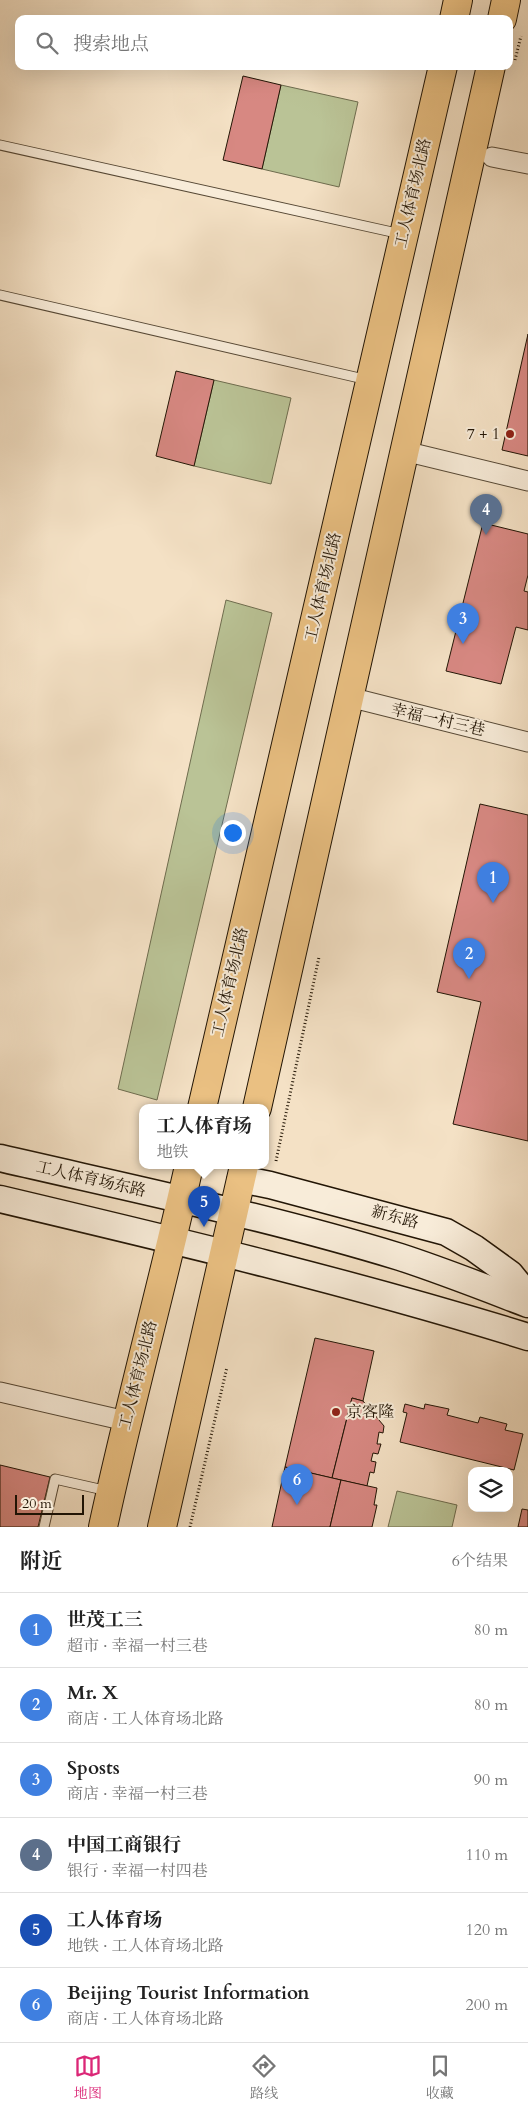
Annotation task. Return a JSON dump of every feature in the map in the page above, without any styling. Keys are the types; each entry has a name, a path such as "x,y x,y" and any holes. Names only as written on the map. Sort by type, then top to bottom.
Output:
{"main road":[{"path":"455,15 458,0"},
{"path":"503,15 506,0"},
{"name":"工人体育场北路","path":"203,1104 371,381 441,70"},
{"path":"257,1104 490,70"},
{"name":"工人体育场东路","path":"0,1158 233,1213"},
{"name":"工人体育场北路","path":"103,1527 126,1421 188,1169"},
{"path":"162,1527 242,1173"},
{"name":"新东路","path":"242,1173 279,1187 446,1232 474,1248 510,1274 528,1296"},
{"path":"0,1200 172,1240 451,1313 528,1337"},
{"path":"233,1213 261,1218 401,1257 528,1304"}],"street":[{"path":"492,157 528,164"},
{"path":"404,451 528,481"},
{"name":"幸福一村三巷","path":"349,697 528,742"},
{"path":"0,1392 126,1421"}],"lane":[{"path":"0,146 403,235"},
{"path":"0,295 371,381"},
{"path":"44,1527 55,1479 111,1492"}],"green space":[{"path":"281,85 358,102 339,187 262,169"},
{"path":"214,380 291,398 271,484 194,466"},
{"path":"226,600 272,613 157,1100 118,1089"},
{"path":"397,1491 457,1505 452,1527 388,1527"}],"building":[{"path":"243,76 281,85 262,169 223,160"},
{"path":"528,334 528,456 502,450"},
{"path":"176,371 214,380 194,466 156,456"},
{"path":"483,523 528,534 528,575 524,591 528,592 528,630 516,627 501,684 446,671"},
{"path":"480,804 528,815 528,1141 453,1124 481,1002 437,992"},
{"path":"315,1338 374,1351 363,1401 352,1398 332,1478 285,1467"},
{"path":"352,1398 363,1401 384,1426 383,1433 379,1432 377,1444 381,1444 378,1454 373,1453 371,1461 376,1462 374,1473 370,1472 367,1486 332,1478"},
{"path":"405,1404 424,1409 425,1404 449,1409 447,1415 478,1423 480,1417 507,1424 505,1430 523,1434 514,1470 513,1467 502,1467 400,1442 407,1413 403,1412"},
{"path":"0,1465 50,1477 38,1527 0,1527"},
{"path":"285,1467 341,1480 330,1527 272,1527"},
{"path":"341,1480 377,1488 374,1505 377,1505 372,1527 330,1527"},
{"path":"522,1509 528,1510 528,1527 518,1527"}],"place":[{"name":"7 + 1","path":"510,434"},
{"name":"中国工商银行","path":"486,535"},
{"name":"Sposts","path":"463,644"},
{"name":"世茂工三","path":"493,903"},
{"name":"Mr. X","path":"469,979"},
{"name":"工人体育场","path":"204,1227"},
{"name":"京客隆","path":"336,1412"},
{"name":"Beijing Tourist Information","path":"297,1505"}]}
